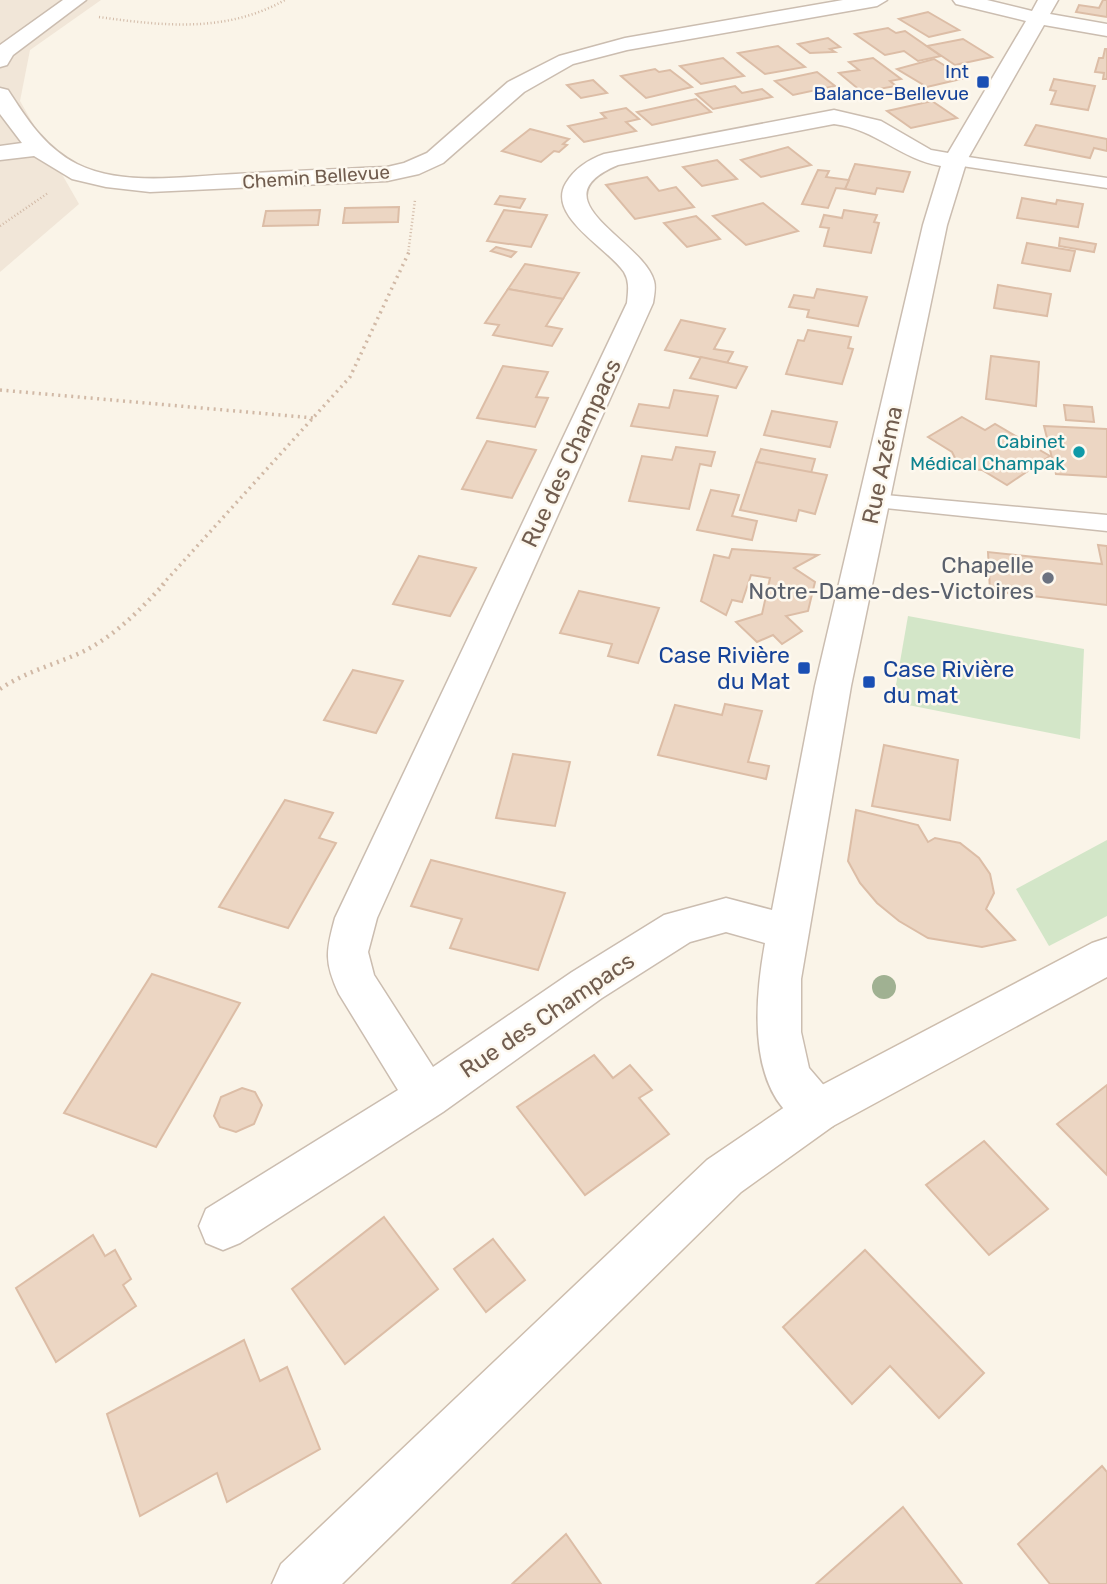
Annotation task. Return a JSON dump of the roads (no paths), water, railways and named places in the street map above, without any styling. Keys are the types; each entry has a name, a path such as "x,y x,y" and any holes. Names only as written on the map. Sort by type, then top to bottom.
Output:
{"street":[{"path":"40,0 68,5"},
{"name":"Chemin Bellevue","path":"2,104 39,148 77,173 112,182 150,185 354,178 411,169 435,158 516,87 566,60 625,44 877,0"},
{"path":"963,0 1043,9 1107,30"},
{"path":"0,61 5,52 68,5"},
{"name":"Rue Azéma","path":"817,1111 788,1077 779,1032 780,979 833,686 935,225 955,160 1043,9"},
{"name":"Rue des Champacs","path":"427,1097 354,981 347,952 356,918 640,303 642,283 635,268 579,213 572,204 572,195 587,170 612,159 834,117 855,119 877,127 912,151 936,160 955,160"},
{"path":"0,153 39,148"},
{"name":"Rue des Champacs","path":"223,1226 427,1097 587,985 679,927 726,915 789,932"},
{"path":"301,1584 723,1176 817,1111 1107,956"}],"lane":[{"path":"955,160 1107,183"},
{"path":"874,501 1107,523"}],"place":[{"name":"Int Balance-Bellevue","path":"983,82"},
{"name":"Cabinet Médical Champak","path":"1079,452"},
{"name":"Chapelle Notre-Dame-des-Victoires","path":"1048,578"},
{"name":"Case Rivière du Mat","path":"804,668"},
{"name":"Case Rivière du mat","path":"869,682"}]}
